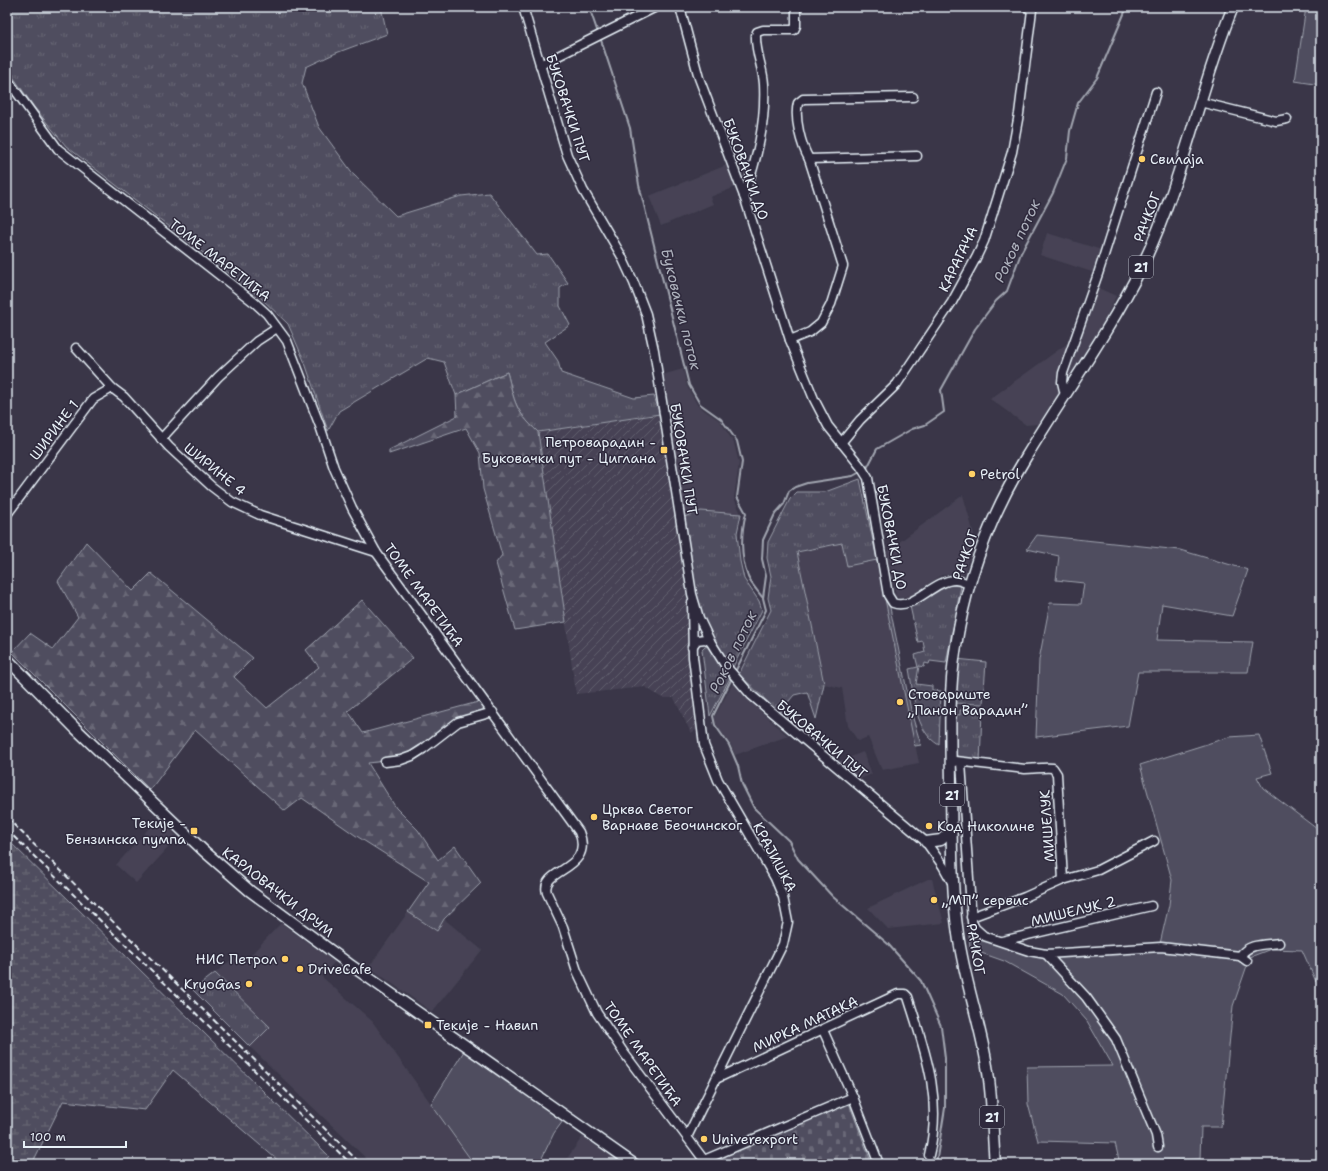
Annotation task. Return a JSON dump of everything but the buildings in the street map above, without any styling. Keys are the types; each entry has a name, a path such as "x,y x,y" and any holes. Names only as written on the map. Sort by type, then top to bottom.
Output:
{"main road":[{"name":"РАЧКОГ","path":"995,1164 988,1070 960,947 954,886 952,830 956,761 950,708 954,655 959,625 970,584 986,536 1003,500 1027,455 1103,336 1135,280 1156,237 1233,7"},
{"name":"КАРЛОВАЧКИ ДРУМ","path":"7,659 75,728 204,851 250,891 349,964 634,1164"},
{"path":"926,842 941,840 952,830"}],"street":[{"name":"БУКОВАЧКИ ПУТ","path":"523,7 569,159 583,190 624,262 646,314 654,350 692,594 699,618 710,641 733,675 766,709 926,842 943,866 954,886"},
{"path":"540,65 656,7"},
{"name":"БУКОВАЧКИ ДО","path":"680,7 699,78 744,196 790,340 819,409 841,443 868,478 888,595 893,603 908,603 941,583 956,580 970,584"},
{"path":"744,196 756,157 764,121 764,82 758,54 756,35 757,32 763,30 794,30 796,26 796,7"},
{"name":"КАРАГАЧА","path":"841,443 860,420 897,384 952,302 984,240 1012,152 1019,114 1032,10 1027,7"},
{"name":"ТОМЕ МАРЕТИЋА","path":"7,79 58,149 255,303 277,328 291,351 320,426 334,468 352,508 376,552 575,824 581,836 583,847 580,856 574,863 552,877 548,882 546,890 563,927 577,971 590,1000 624,1053 705,1162"},
{"path":"1066,395 1062,382 1063,373 1098,274 1156,92"},
{"path":"790,340 810,332 821,323 831,304 843,266 809,159 802,147 796,108 803,99 912,97"},
{"path":"1200,102 1276,121 1287,119"},
{"path":"809,159 917,156"},
{"path":"161,439 218,377 264,334 277,328"},
{"name":"ШИРИНЕ 4","path":"76,348 112,388 124,397 161,439 206,482 240,507 326,537 376,552"},
{"name":"ШИРИНЕ 1","path":"8,513 93,399 112,388"},
{"name":"КРАЈИШКА","path":"687,1137 783,944 787,932 788,916 783,897 775,878 718,780 708,757 702,732 692,647 692,594"},
{"path":"692,647 697,640 705,639 710,641"},
{"path":"385,762 401,760 412,756 424,750 458,722 493,712"},
{"path":"956,761 971,917 972,922 979,932 992,939 1046,954 1161,947 1243,959 1245,949 1251,946 1279,943"},
{"name":"МИШЕЛУК","path":"956,761 1025,769 1036,769 1043,767 1053,768 1057,774 1063,880"},
{"path":"971,917 1025,897 1063,880 1098,870 1154,841"},
{"name":"МИШЕЛУК 2","path":"1002,941 1151,906"},
{"path":"1046,954 1086,997 1116,1039 1156,1135 1158,1147"},
{"name":"МИРКА МАТАКА","path":"716,1079 898,994 905,994 908,997 931,1072 934,1094 934,1136 929,1155"},
{"path":"823,1030 853,1097 879,1164"},
{"path":"705,1162 853,1097"}],"shaded area":[{"path":"727,165 736,187 710,197 713,204 661,226 649,196"},
{"path":"1047,233 1105,251 1098,274 1040,255"},
{"path":"1096,287 1116,296 1099,332 1072,375 1068,375 1066,373"},
{"path":"1072,340 1058,381 1059,393 1039,424 1026,425 990,399"},
{"path":"683,369 687,386 698,406 720,421 734,443 739,463 734,498 741,514 701,511 684,517 662,375"},
{"path":"660,414 683,564 704,725 691,733 674,698 662,698 645,687 576,694 538,432"},
{"path":"963,495 975,538 964,574 942,575 912,595 900,598 896,596 887,551"},
{"path":"842,543 847,566 877,560 919,763 882,770 868,737 858,741 848,726 842,688 824,684 797,552"},
{"path":"733,683 756,707 788,736 735,755 731,745 719,730 715,721 715,716"},
{"path":"863,752 872,774 858,780 838,762"},
{"path":"158,818 178,837 136,883 116,865"},
{"path":"928,879 932,879 944,923 888,929 868,908"},
{"path":"408,912 437,930 444,919 482,950 432,1012 369,967"},
{"path":"281,923 335,962 321,976 372,1021 474,1164 372,1164 250,1047 270,1027 215,973 236,956 243,963"},
{"path":"583,1136 596,1145 623,1164 563,1164"}],"green space":[{"path":"7,7 381,7 387,34 336,53 306,67 302,83 319,127 354,175 396,216 461,196 489,193 537,255 548,254 568,283 560,288 560,306 570,325 545,342 558,361 561,373 634,398 654,396 660,414 538,432 524,418 516,405 507,372 456,395 444,362 428,358 339,411 328,431 305,363 288,324 261,298 66,146 34,107 7,68"},
{"path":"1306,7 1321,7 1321,85 1295,81"},
{"path":"507,372 516,405 524,418 538,432 566,622 515,630 496,563 502,555 483,489 480,453 466,428 389,454 389,450 457,416 456,395"},
{"path":"860,479 877,560 847,566 842,543 797,552 824,684 816,719 807,692 794,695 779,713 739,674 771,610 768,598 771,576 767,558 768,542 790,499 797,492 825,492"},
{"path":"701,511 741,514 737,533 740,561 744,579 759,601 762,610 733,667 720,651 702,616 693,577 684,517"},
{"path":"1037,535 1180,550 1248,570 1232,616 1162,604 1157,640 1253,642 1248,672 1138,672 1128,726 1036,737 1039,660 1050,603 1081,604 1084,583 1056,580 1059,556 1027,549"},
{"path":"86,542 133,591 151,573 253,658 234,677 267,708 319,667 306,650 362,600 413,658 348,711 363,733 478,702 488,711 443,726 418,750 386,761 368,763 396,808 418,830 438,860 455,846 481,883 444,919 437,931 408,912 429,882 355,835 302,798 285,811 195,730 150,790 12,652 30,633 53,649 78,617 58,581"},
{"path":"950,585 961,586 946,663 930,661 929,664 925,663 924,667 919,666 916,684 932,686 932,690 941,691 939,745 924,731 916,711 909,669 918,667 915,655 925,652 923,641 918,642 910,606 940,588"},
{"path":"885,599 889,603 912,715 921,745 915,746"},
{"path":"709,646 730,678 710,716 702,650"},
{"path":"956,659 986,662 983,704 952,703"},
{"path":"960,710 982,711 980,763 959,760 950,755 954,714 960,715"},
{"path":"1259,735 1272,773 1257,777 1263,788 1321,832 1321,993 1302,950 1271,949 1250,957 1233,1006 1221,1127 1201,1127 1200,1159 1155,1161 1156,1164 1120,1164 1115,1143 1038,1141 1028,1104 1027,1067 1113,1066 1087,1021 1063,994 1004,961 970,949 969,934 1044,954 1159,948 1169,905 1172,880 1140,765 1229,737"},
{"path":"7,839 329,1156 322,1164 282,1164 173,1070 145,1110 63,1101 34,1160 34,1164 7,1164"},
{"path":"215,973 270,1027 250,1047 193,990"},
{"path":"464,1051 563,1121 554,1133 539,1164 474,1164 431,1104"},
{"path":"849,1103 872,1164 712,1164 711,1162"}],"waterway":[{"name":"Буковачки поток","path":"589,7 598,33"},
{"name":"Роков поток","path":"866,470 877,449 912,429 925,425 944,412 941,390 975,329 996,301 1007,291 1021,253 1053,193 1067,158 1070,131 1078,103 1097,78 1127,7"},
{"name":"Буковачки поток","path":"600,37 630,128 639,185 689,385 700,404 721,419 737,441 742,462 737,497 746,513 742,536 745,569 749,580 762,597"},
{"name":"Роков поток","path":"735,672 766,610 763,598 766,576 762,559 763,540 775,514 784,504 789,491 795,487 807,483 853,476 862,471"},
{"name":"Роков поток","path":"732,678 713,716 715,725 729,745 738,766 742,784 754,808 789,841 798,859 833,897 888,944 921,981 941,1026 945,1058 945,1108 936,1164"}],"railway":[{"path":"7,818 361,1164"},
{"path":"7,830 351,1164"}],"place":[{"name":"Свилаја","path":"1142,159"},
{"name":"Петроварадин - Буковачки пут - Циглана","path":"664,450"},
{"name":"Petrol","path":"972,474"},
{"name":"Стовариште „Панон Варадин”","path":"900,702"},
{"name":"Црква Светог Варнаве Беочинског","path":"594,817"},
{"name":"Код Николине","path":"929,826"},
{"name":"Текије - Бензинска пумпа","path":"194,831"},
{"name":"„МП” сервис","path":"934,900"},
{"name":"НИС Петрол","path":"285,959"},
{"name":"DriveCafe","path":"300,969"},
{"name":"KryoGas","path":"249,984"},
{"name":"Текије - Навип","path":"428,1025"},
{"name":"Univerexport","path":"704,1139"}]}
